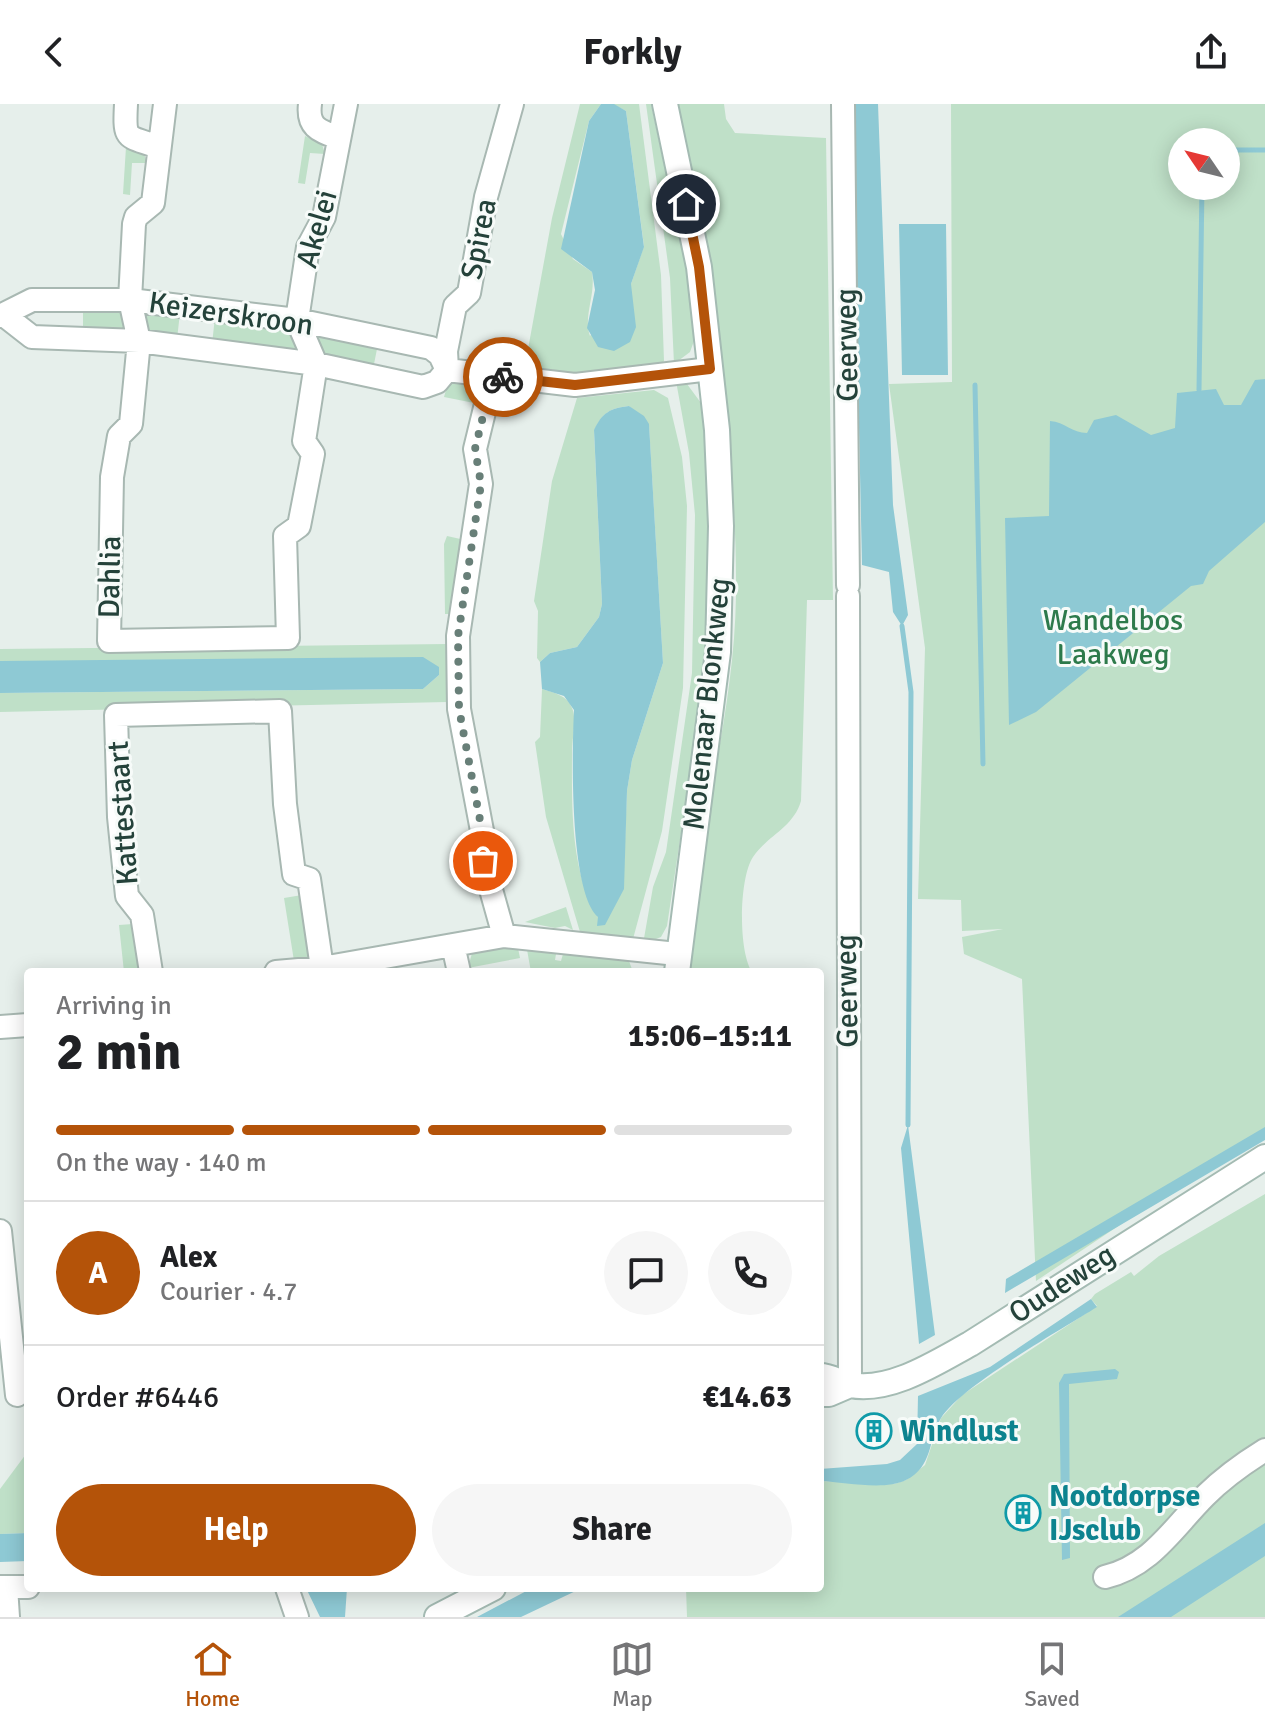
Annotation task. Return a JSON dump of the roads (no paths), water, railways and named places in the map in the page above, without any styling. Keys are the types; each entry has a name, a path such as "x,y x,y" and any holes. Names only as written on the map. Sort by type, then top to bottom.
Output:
{"main road":[{"name":"Molenaar Blonkweg","path":"665,104 699,267 717,430 721,526 718,652 677,963"},
{"name":"Oudeweg","path":"824,1394 850,1385 897,1380 957,1351 1265,1157"},
{"name":"Oudeweg","path":"824,1376 850,1385"},
{"path":"437,1617 485,1592"}],"street":[{"path":"126,104 125,132 132,141 158,147"},
{"path":"139,341 130,300 134,224 136,217 153,203 165,104"},
{"path":"310,104 311,123 316,130 339,138"},
{"name":"Akelei","path":"297,320 308,247 324,217 346,104"},
{"name":"Spirea","path":"447,370 446,351 455,306 469,293 486,197 512,104"},
{"name":"Geerweg","path":"843,104 850,1385"},
{"name":"Keizerskroon","path":"32,300 130,300 297,320 431,348 440,355 447,370 437,382 423,387 316,364 139,341 32,337 2,316 32,300"},
{"path":"297,320 316,364"},
{"name":"Dahlia","path":"139,341 131,424 119,436 112,477 109,641 288,638 285,536 299,526 313,454 304,441 316,364"},
{"path":"447,370 575,385 710,369"},
{"path":"493,375 475,449 481,484 458,636 459,709 483,836 483,861 504,936"},
{"name":"Kattestaart","path":"150,968 142,915 127,896 119,817 116,715 280,711 285,804 294,874 309,879 322,968"},
{"path":"322,968 504,936 677,963"},
{"path":"453,945 458,968"},
{"path":"0,1027 24,1025"},
{"path":"0,1231 15,1395"},
{"path":"1105,1577 1129,1570 1152,1556 1208,1493 1265,1450"},
{"path":"8,1617 11,1587"},
{"path":"288,1592 297,1617"}],"water":[{"path":"601,104 614,104 626,111 644,247 631,284 636,327 630,342 614,351 598,347 587,328 595,290 592,272 561,249 589,121"},
{"path":"852,104 878,104 893,505 908,615 902,626 893,612 889,572 862,565"},
{"path":"899,224 946,224 948,375 902,375"},
{"path":"1265,379 1265,522 1209,571 1203,584 1191,586 1036,712 1009,725 1005,518 1049,516 1050,421 1087,433 1094,420 1116,415 1151,435 1175,428 1177,393 1216,389 1224,405 1241,405 1255,380"},
{"path":"629,406 644,416 649,424 663,663 632,760 627,791 624,889 605,925 597,926 598,917 589,902 577,851 573,786 574,710 564,696 542,689 540,662 550,653 577,647 599,617 602,604 594,430 607,412"},
{"path":"423,657 439,667 439,675 423,689 0,693 0,661"},
{"path":"908,1125 935,1335 919,1344 901,1148"},
{"path":"1265,1127 1265,1140 1005,1293 1006,1279"},
{"path":"1091,1299 1097,1307 1013,1359 952,1405 941,1418 926,1460 915,1475 887,1485 824,1481 824,1469 887,1464 900,1460 917,1444 918,1396 990,1367"},
{"path":"1115,1369 1119,1372 1117,1379 1069,1384 1070,1558 1062,1560 1059,1383 1064,1374"},
{"path":"1265,1523 1265,1556 1171,1617 1118,1617"},
{"path":"24,1533 24,1561 0,1562 0,1534"},
{"path":"308,1592 347,1592 345,1617 320,1617"},
{"path":"524,1592 574,1592 521,1617 477,1617"}],"waterway":[{"path":"1240,150 1265,150"},
{"path":"1199,390 1202,200"},
{"path":"975,385 983,764"},
{"path":"902,626 911,692 908,1125"}],"place":[{"name":"Windlust","path":"874,1431"},
{"name":"Nootdorpse IJsclub","path":"1023,1513"}],"park label":[{"name":"Wandelbos Laakweg","path":"1113,637"}]}
